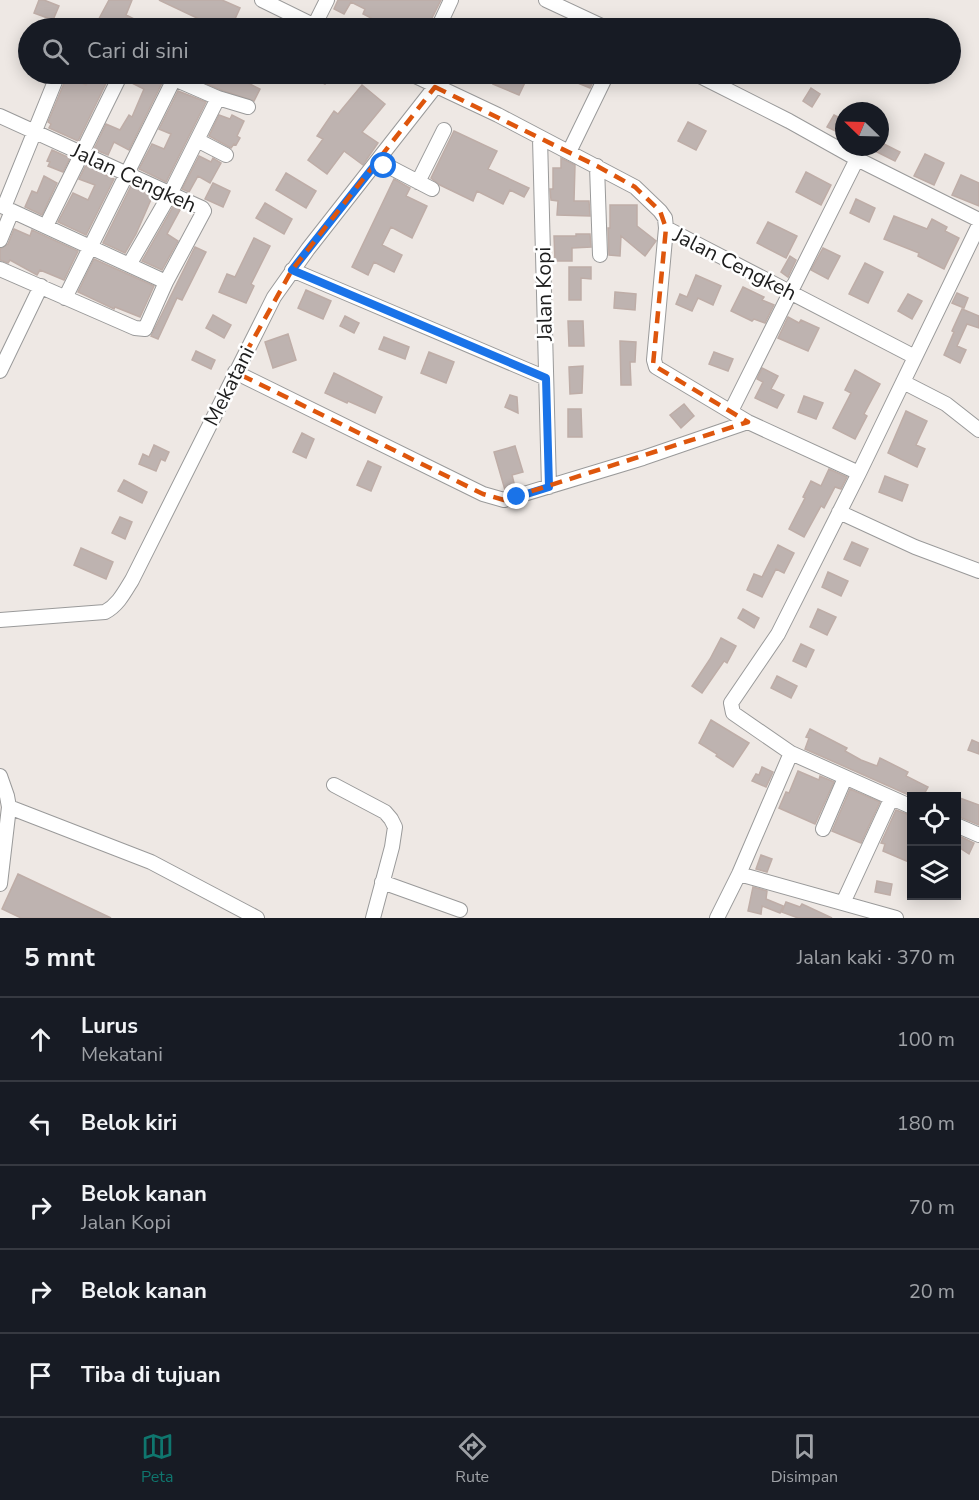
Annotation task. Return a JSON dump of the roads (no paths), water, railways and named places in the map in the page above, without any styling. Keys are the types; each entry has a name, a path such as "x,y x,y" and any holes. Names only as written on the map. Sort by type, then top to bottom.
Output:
{"street":[{"path":"262,0 298,18"},
{"path":"320,18 327,0"},
{"path":"443,18 451,0"},
{"path":"546,0 585,18"},
{"path":"0,240 5,208 54,84"},
{"path":"46,226 116,84"},
{"path":"0,269 65,298 127,174 165,84"},
{"path":"186,84 218,98 248,107"},
{"name":"Jalan Cengkeh","path":"430,84 498,115 597,166 635,188 660,211 665,218 666,228 915,357"},
{"path":"568,152 602,84"},
{"path":"716,84 857,159 979,220"},
{"name":"Mekatani","path":"0,620 105,612 113,608 132,580 274,297 292,270 435,87"},
{"path":"129,265 170,194 218,98"},
{"name":"Jalan Cengkeh","path":"0,116 202,208 204,211 166,282 145,328 135,328 65,298"},
{"path":"418,182 444,130"},
{"name":"Jalan Kopi","path":"540,138 549,487"},
{"path":"197,140 226,155"},
{"path":"731,411 857,159"},
{"path":"378,161 432,189"},
{"path":"597,166 600,255"},
{"path":"5,208 166,282"},
{"path":"907,805 791,753 733,713 731,703 778,634 979,225"},
{"path":"666,228 654,364 656,367 748,422 859,473"},
{"path":"292,270 546,378"},
{"path":"0,371 41,286"},
{"path":"235,372 494,498 504,500 748,422"},
{"path":"903,382 946,404 979,430"},
{"path":"839,512 915,547 979,571"},
{"path":"717,918 739,874 791,753"},
{"path":"0,776 9,807 0,884"},
{"path":"823,829 845,778"},
{"path":"334,786 384,812 395,827 373,918"},
{"path":"843,903 891,799"},
{"path":"9,807 151,862 257,918"},
{"path":"961,827 979,835"},
{"path":"739,874 896,918"},
{"path":"382,882 460,910"}]}
